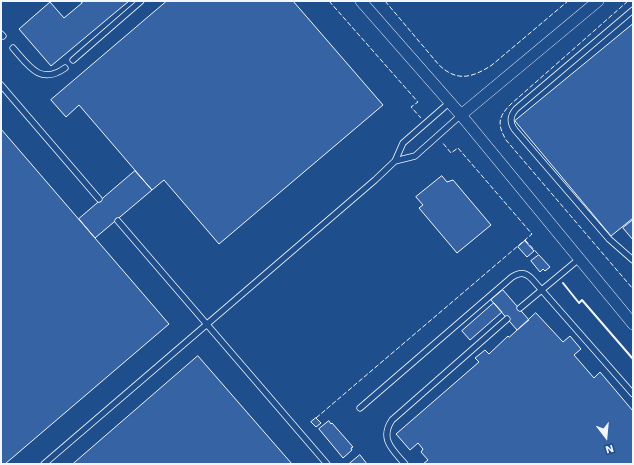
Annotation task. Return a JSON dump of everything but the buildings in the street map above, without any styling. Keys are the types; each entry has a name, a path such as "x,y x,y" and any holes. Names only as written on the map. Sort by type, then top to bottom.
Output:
{"street":[{"path":"361,1 461,115 633,324"},
{"path":"461,115 598,1"}],"lane":[{"path":"73,60 141,1"},
{"path":"633,10 516,109 512,114 511,121 515,130 609,239 633,260"},
{"path":"13,48 31,68 42,75 53,74 65,68"},
{"path":"1,86 99,200"},
{"path":"44,464 395,161 404,143 450,102"},
{"path":"395,161 415,156 461,115"},
{"path":"118,221 327,464"},
{"path":"520,308 579,259"},
{"path":"360,408 512,276 519,273 526,274 542,290 633,394"},
{"path":"405,464 392,449 386,438 388,426 392,420 507,320"}],"fence":[{"path":"329,1 418,102 411,107 421,118"},
{"path":"385,1 439,65 452,74 458,76 478,73 492,65 568,1"},
{"path":"628,1 511,104 503,113 500,125 506,140 633,289"},
{"path":"316,418 532,234 458,148 451,153 442,142"},
{"path":"525,240 539,255"}],"wall":[{"path":"563,283 579,303 582,300 633,359"}]}
